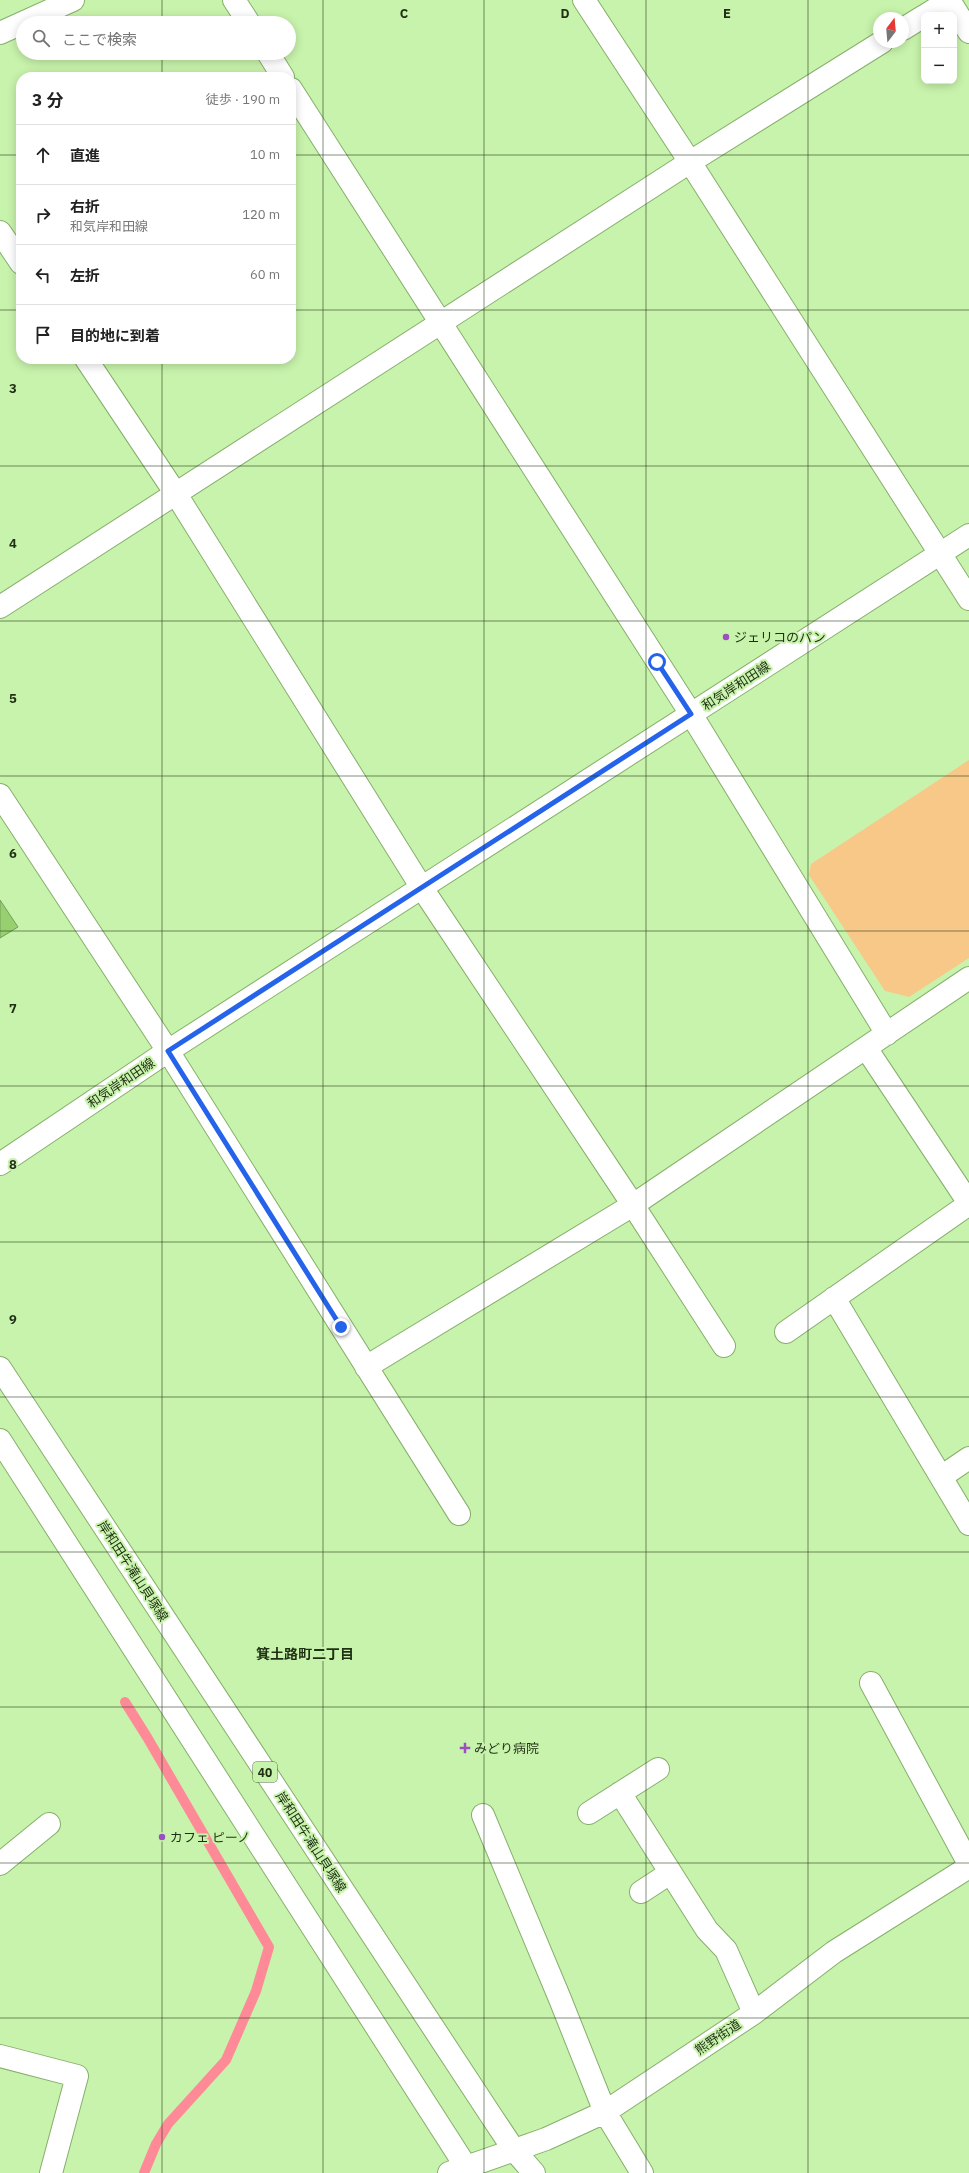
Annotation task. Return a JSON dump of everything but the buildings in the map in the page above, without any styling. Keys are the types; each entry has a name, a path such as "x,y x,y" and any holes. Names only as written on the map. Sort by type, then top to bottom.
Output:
{"street":[{"path":"38,16 74,0"},
{"path":"234,0 244,16"},
{"path":"584,0 690,162 969,599"},
{"path":"931,12 950,0 969,32"},
{"path":"909,25 921,18"},
{"path":"0,33 16,26"},
{"path":"0,607 690,162 873,48"},
{"path":"272,60 280,72"},
{"path":"296,97 691,714 886,1034"},
{"path":"0,232 16,256"},
{"path":"89,364 176,494 422,888 633,1205 724,1346"},
{"name":"和気岸和田線","path":"0,1164 168,1051 969,535"},
{"path":"0,795 168,1051 459,1514"},
{"path":"366,1366 633,1205 969,978"},
{"path":"786,1332 969,1204 866,1048"},
{"path":"834,1298 969,1524"},
{"name":"岸和田牛滝山貝塚線","path":"0,1368 514,2150 534,2173"},
{"path":"0,1440 463,2171"},
{"path":"941,1477 969,1458"},
{"path":"871,1683 969,1865"},
{"path":"589,1813 658,1769"},
{"path":"620,1793 707,1930 726,1950 754,2013"},
{"path":"483,1816 560,1999 605,2112 642,2173"},
{"path":"0,1864 50,1824"},
{"name":"熊野街道","path":"463,2171 514,2150 546,2139 605,2112 754,2013 834,1952 969,1865"},
{"path":"641,1892 670,1873"},
{"path":"0,2056 77,2076 51,2173"}],"shaded area":[{"path":"969,760 969,958 909,997 885,991 809,875 811,864"}],"waterway":[{"path":"125,1702 147,1737 269,1947 256,1991 226,2060 168,2124 156,2144 144,2173"}],"place":[{"name":"ジェリコのパン","path":"726,637"},
{"name":"みどり病院","path":"465,1748"},
{"name":"カフェ ピーノ","path":"162,1837"}],"district":[{"name":"箕土路町二丁目","path":"305,1654"}],"route":[{"path":"341,1327 168,1051 691,714 657,662"}]}
